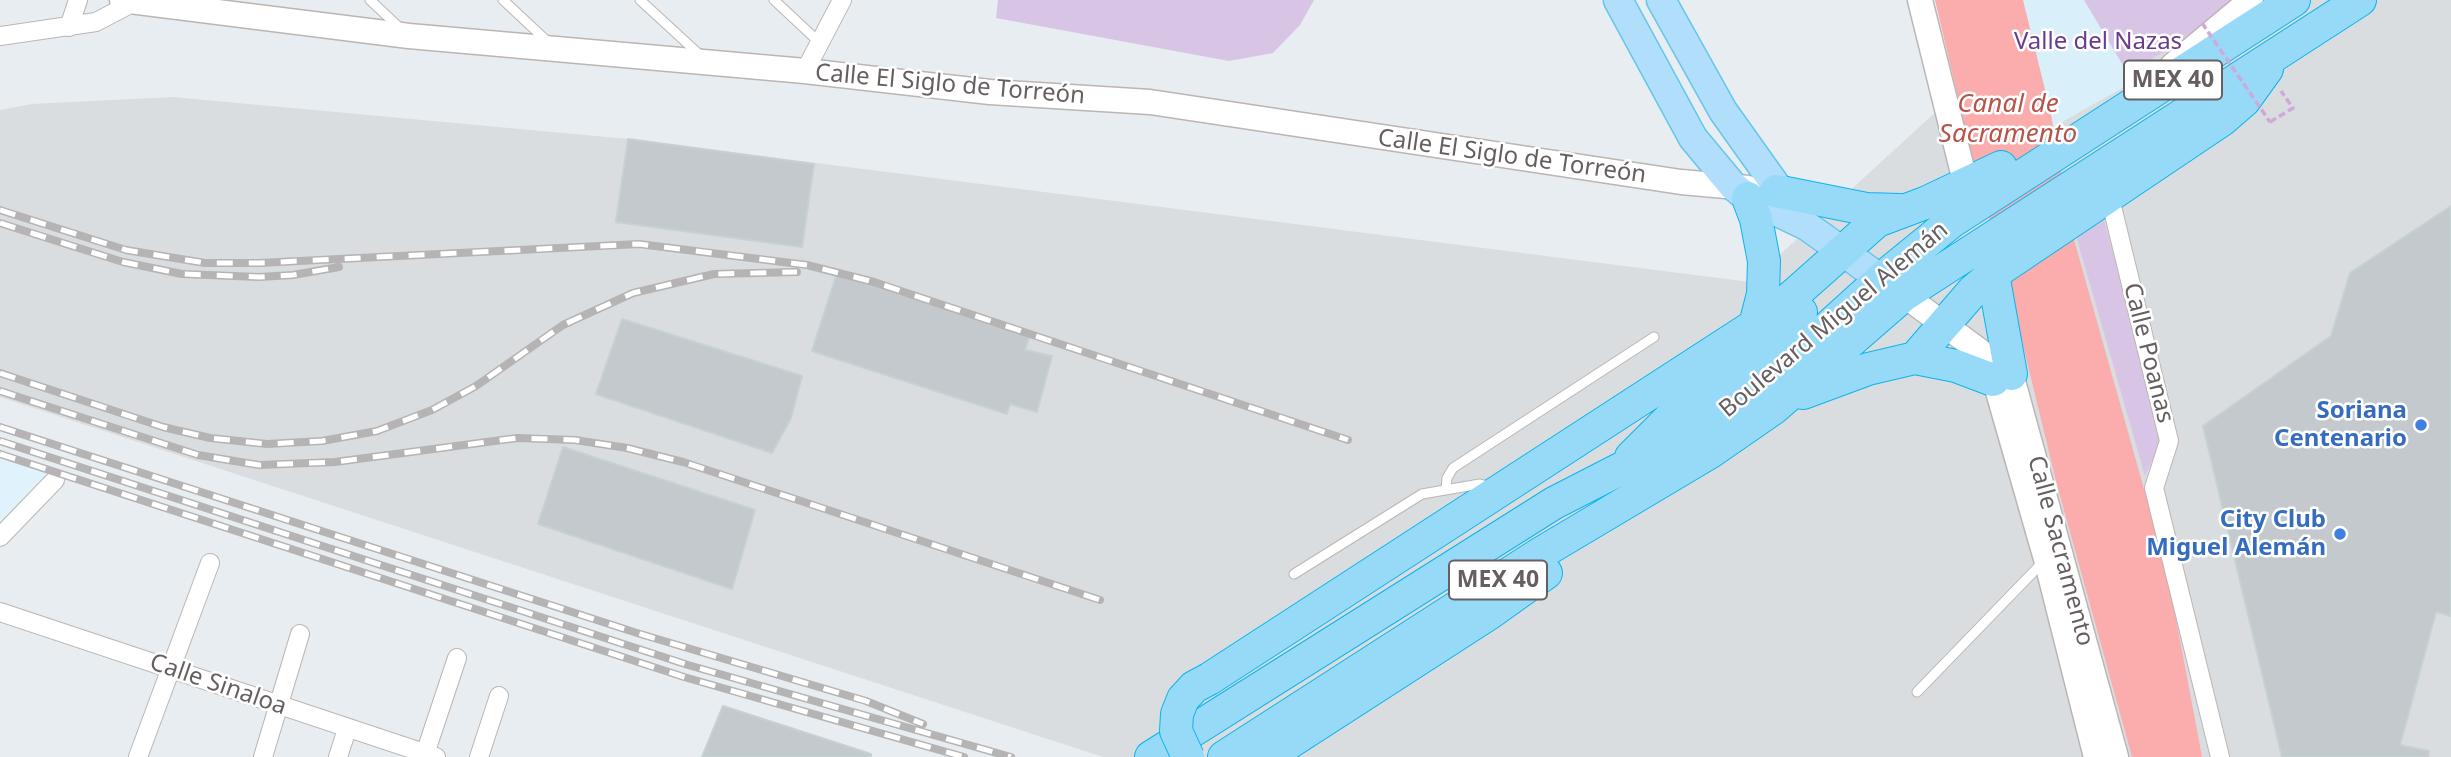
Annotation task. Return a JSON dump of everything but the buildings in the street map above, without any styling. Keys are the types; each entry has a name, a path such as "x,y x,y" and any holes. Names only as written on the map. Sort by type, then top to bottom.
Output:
{"highway":[{"name":"Boulevard Miguel Alemán","path":"1151,757 1554,503 1686,437 1737,406 1777,374 1871,272 1930,237 1999,179 2061,141 2111,121 2294,0"},
{"name":"Boulevard Miguel Alemán","path":"1224,757 1507,575 1647,492 1774,408 1871,272 2014,241 2099,186 2360,0"},
{"path":"1507,575 1624,466 1665,420 1871,272 1877,221 1966,185 1999,179"},
{"path":"1915,358 1993,274 2014,241 2067,222 2099,186"},
{"path":"1755,325 1763,294 1764,261 1752,192 1866,209 1902,210"},
{"path":"1188,757 1176,731 1177,715 1183,699 1194,687 1518,486 1755,325 1871,272"},
{"path":"1774,408 1845,376 1915,358 1998,370 1993,274"},
{"path":"1466,559 1518,486"},
{"path":"1267,757 1490,613 1572,553 1647,492"}],"main road":[{"path":"1618,0 1693,138 1752,192 1807,226 1871,272"},
{"path":"1661,0 1723,111 1752,192"},
{"path":"1654,67 1685,44"}],"street":[{"path":"69,27 78,0"},
{"path":"805,71 842,0"},
{"path":"1920,0 1966,185"},
{"path":"2143,100 2169,68 2251,0"},
{"path":"0,36 96,22 132,1"},
{"name":"Calle El Siglo de Torreón","path":"132,1 409,36 558,51 805,71 990,92 1150,102 1752,192"},
{"name":"Calle Poanas","path":"2099,186 2169,441 2154,488 2220,757"},
{"path":"1871,272 1944,324 1998,370"},
{"name":"Calle Sacramento","path":"1998,370 2116,757"},
{"path":"0,537 55,480"},
{"name":"Calle Sacramento","path":"2054,557 2096,757"},
{"path":"138,757 210,563"},
{"name":"Calle Sinaloa","path":"0,612 430,755"},
{"path":"263,757 300,634"},
{"path":"430,755 457,658"},
{"path":"480,757 499,696"},
{"path":"338,757 347,729"}],"lane":[{"path":"370,0 409,36"},
{"path":"503,0 558,51"},
{"path":"640,0 711,65"},
{"path":"774,0 820,43"},
{"path":"1446,490 1447,478 1454,468 1654,337"},
{"path":"1701,379 1742,363"},
{"path":"1294,574 1422,494 1480,484 1518,486"},
{"path":"1917,692 2054,557"}],"path":[{"path":"2202,23 2270,122 2293,108 2270,62"}],"shaded area":[{"path":"2058,0 2451,0 2451,757 1103,757 0,397 0,110 32,104 173,97 628,139 1750,282"},
{"path":"0,452 53,469 0,525"}],"green space":[{"path":"998,0 1314,0 1300,25 1273,53 1229,61 996,18"},
{"name":"Valle del Nazas","path":"2043,0 2238,0 2163,52 2072,108"},
{"path":"2101,209 2163,438 2145,476 2073,225"}],"sand":[{"path":"1977,0 2084,0 2133,82 1970,174 1955,109"}],"water":[{"name":"Canal de Sacramento","path":"1935,0 2023,0 2051,114 2071,229 2167,571 2202,757 2132,757 2056,481 2007,279 1972,157"}],"railway":[{"path":"0,210 126,250 205,263 259,263 639,244 807,265 874,282 1348,440"},
{"path":"0,223 123,262 182,274 259,277 293,275 339,267"},
{"path":"0,373 163,427 210,438 267,444 322,441 377,431 432,410 476,386 563,325 633,293 714,274 797,272"},
{"path":"0,391 198,455 259,465 335,462 517,438 575,440 627,448 683,462 1100,600"},
{"path":"0,427 637,633 866,701 923,724"},
{"path":"0,441 688,665 1011,757"},
{"path":"0,454 684,677 964,757"}],"place":[{"name":"Soriana Centenario","path":"2421,425"},
{"name":"City Club Miguel Alemán","path":"2340,534"}]}
